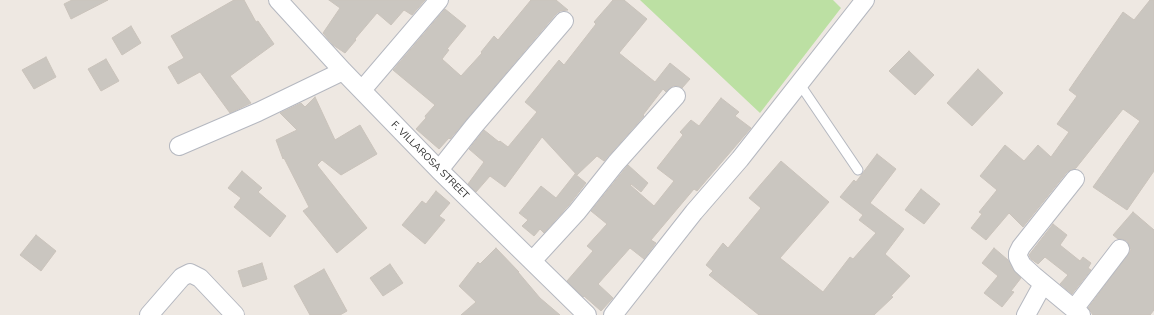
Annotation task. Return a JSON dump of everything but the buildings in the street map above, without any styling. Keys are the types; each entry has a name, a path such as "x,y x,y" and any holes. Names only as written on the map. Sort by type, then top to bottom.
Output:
{"street":[{"name":"F. VILLAROSA STREET","path":"278,0 343,71 439,170 587,315"},
{"path":"362,90 439,0"},
{"path":"613,315 694,212 740,159 865,0"},
{"path":"439,170 474,126 564,20"},
{"path":"179,146 258,112 343,71"},
{"path":"532,261 577,212 616,163 676,96"},
{"path":"1074,179 1018,253 1018,257 1022,265 1078,312 1120,249"},
{"path":"150,315 182,276 190,273 200,278 235,315"},
{"path":"1026,315 1043,284"}],"lane":[{"path":"799,83 858,170"}],"green space":[{"path":"640,0 833,0 841,8 760,113"}]}
